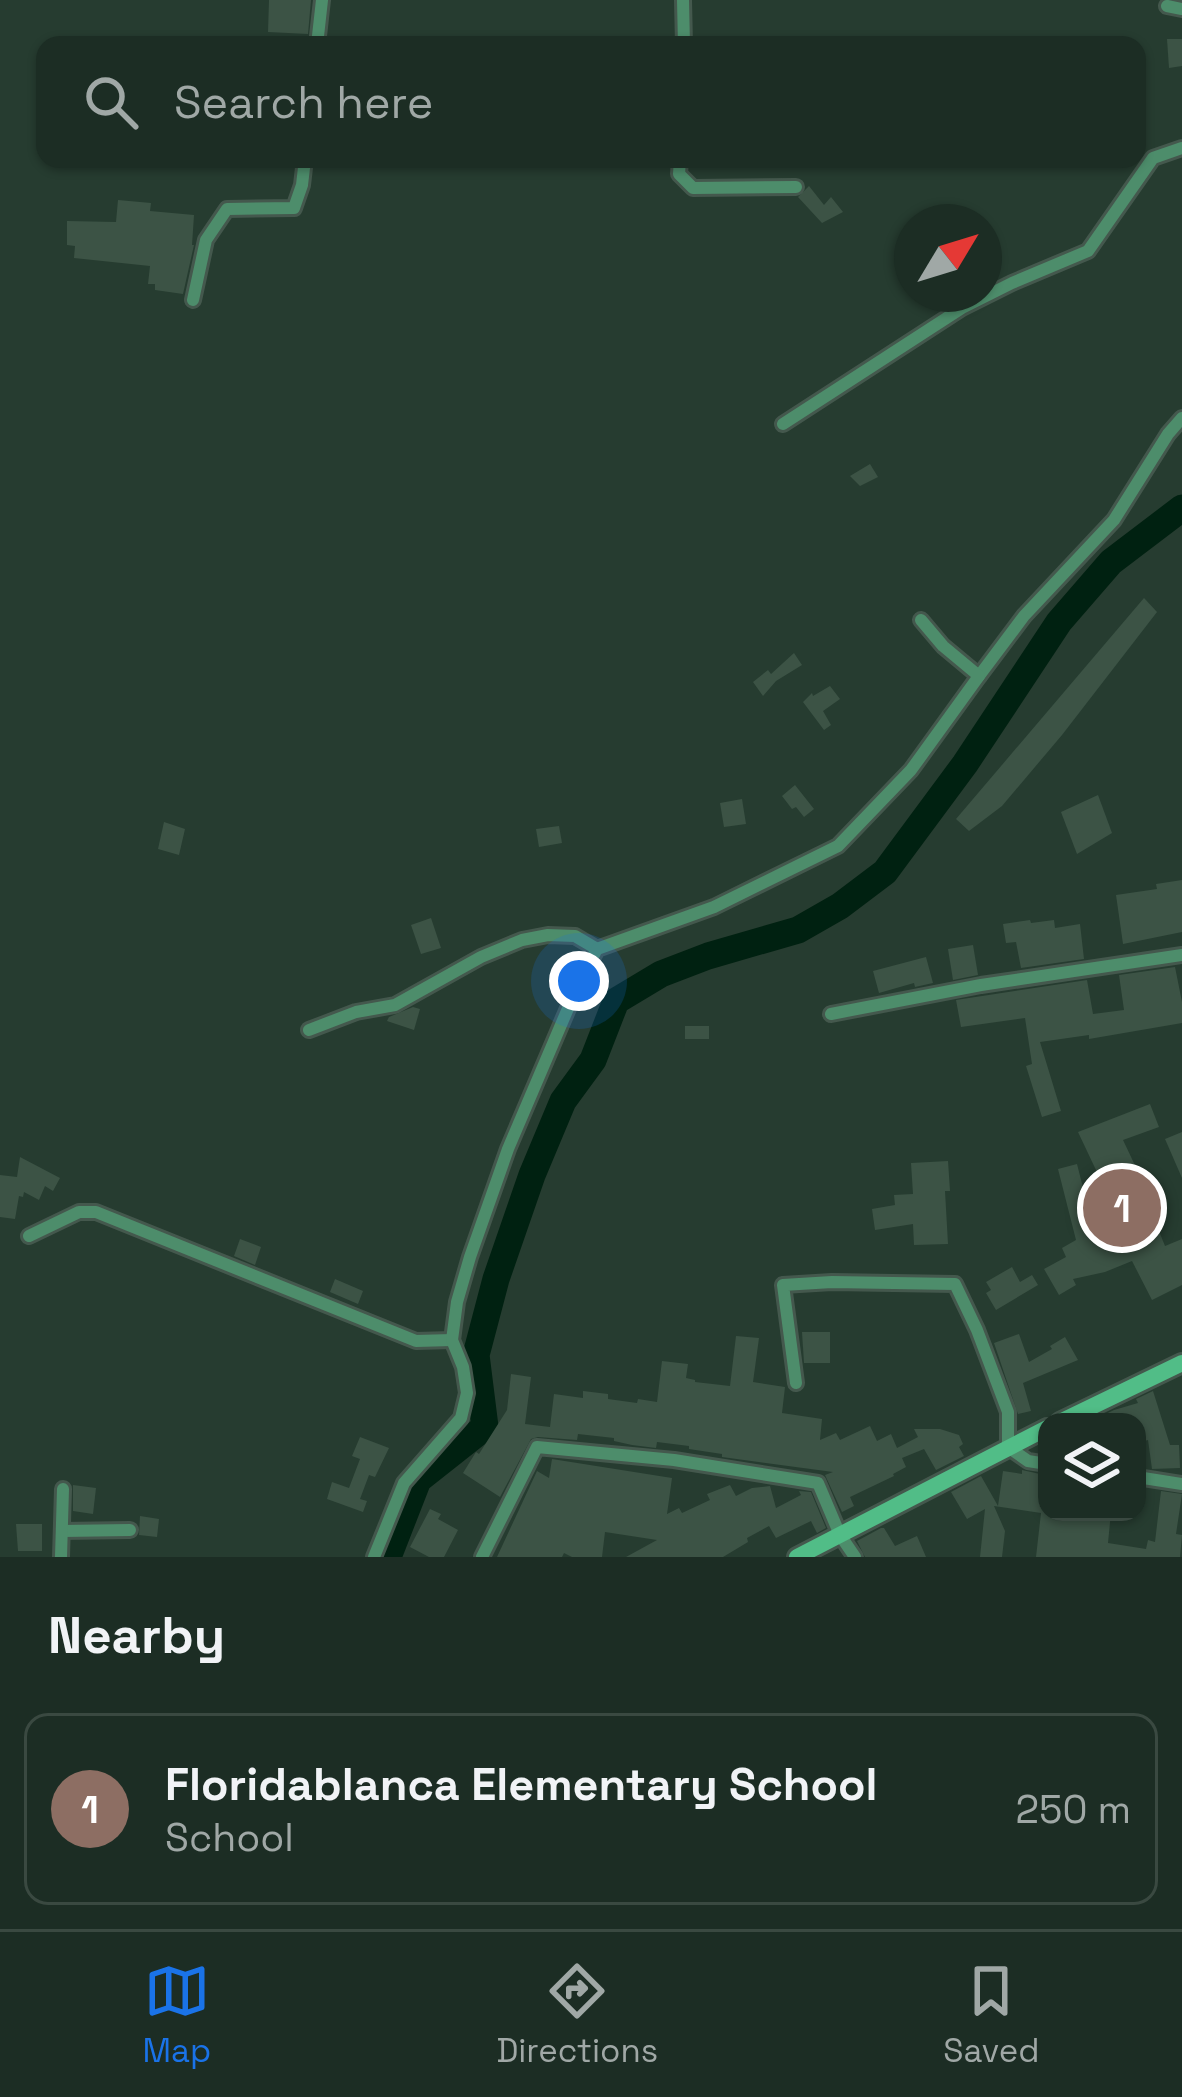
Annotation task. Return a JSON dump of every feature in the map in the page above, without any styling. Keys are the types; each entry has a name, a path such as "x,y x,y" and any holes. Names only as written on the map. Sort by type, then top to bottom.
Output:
{"street":[{"path":"318,36 322,0"},
{"path":"683,0 684,36"},
{"path":"783,424 962,308 1088,251 1153,158 1182,148"},
{"path":"193,300 206,240 227,209 294,208 304,168"},
{"path":"680,168 693,188 796,188"},
{"path":"374,1557 404,1483 460,1418 467,1393 452,1340 470,1257 508,1150 597,949 714,907 838,846 911,770 1024,616 1114,520 1182,418"},
{"path":"921,620 979,676"},
{"path":"309,1030 356,1012 395,1005 522,940 575,936 597,949"},
{"path":"831,1014 1182,956"},
{"path":"29,1236 79,1212 96,1211 416,1341 452,1340"},
{"path":"796,1383 783,1285 955,1284 1008,1412 1008,1447"},
{"path":"1079,1413 1182,1363"},
{"path":"796,1557 1038,1432"},
{"path":"482,1557 537,1447 674,1460 818,1483 855,1557"},
{"path":"1008,1447 1038,1463"},
{"path":"1146,1478 1182,1484"},
{"path":"61,1557 63,1489"},
{"path":"62,1531 130,1530"}],"building":[{"path":"269,0 311,0 308,34 268,32"},
{"path":"1167,39 1182,39 1182,66 1169,68"},
{"path":"809,186 824,205 831,197 843,212 822,223 798,197"},
{"path":"118,200 151,203 150,211 194,215 194,245 183,294 155,290 155,284 148,284 150,266 74,258 75,246 67,245 67,221 116,222"},
{"path":"870,464 878,477 860,486 850,476"},
{"path":"1144,598 1157,612 1002,806 969,831 956,819"},
{"path":"794,653 802,665 776,681 763,696 753,682 768,670 771,674"},
{"path":"830,686 840,699 823,711 831,725 824,730 803,702"},
{"path":"795,785 814,809 804,817 782,796"},
{"path":"1098,795 1112,833 1077,854 1061,812"},
{"path":"742,799 746,824 724,827 720,803"},
{"path":"164,822 185,829 179,855 158,849"},
{"path":"559,826 562,843 539,847 536,829"},
{"path":"1182,880 1182,932 1123,944 1116,895"},
{"path":"431,918 441,948 421,954 411,925"},
{"path":"1054,920 1055,928 1080,924 1084,959 1021,968 1016,942 1006,943 1003,924"},
{"path":"973,945 978,975 953,980 948,949"},
{"path":"926,957 933,983 879,993 873,971"},
{"path":"1175,967 1182,1023 1040,1042 1061,1111 1042,1117 1026,1066 1032,1064 1025,1018 961,1027 956,1000 1087,980 1093,1014 1124,1010 1119,975"},
{"path":"413,1007 420,1009 414,1030 387,1021 389,1017"},
{"path":"685,1026 709,1026 709,1039 685,1039"},
{"path":"1150,1104 1159,1127 1123,1140 1150,1197 1146,1199 1165,1246 1182,1239 1182,1285 1152,1300 1132,1261 1073,1279 1076,1285 1059,1295 1044,1269 1066,1257 1062,1248 1076,1240 1058,1169 1077,1164 1095,1235 1122,1225 1078,1132"},
{"path":"1182,1132 1182,1178 1165,1139"},
{"path":"20,1157 60,1178 53,1191 45,1186 39,1200 24,1192 19,1196 15,1219 0,1217 0,1175 17,1177"},
{"path":"948,1161 948,1244 914,1245 913,1224 875,1230 872,1209 895,1205 894,1195 913,1194 911,1163"},
{"path":"240,1239 261,1247 255,1265 234,1256"},
{"path":"1012,1267 1020,1282 1032,1275 1038,1285 996,1310 986,1293 991,1290 986,1282"},
{"path":"335,1279 363,1291 358,1304 330,1292"},
{"path":"802,1332 830,1332 830,1363 804,1363"},
{"path":"1019,1334 1029,1362 1065,1337 1078,1360 1023,1383 1031,1411 1018,1414 994,1343"},
{"path":"736,1336 759,1338 753,1382 785,1387 782,1413 822,1419 820,1440 836,1433 840,1440 870,1426 877,1441 891,1434 897,1448 918,1437 914,1429 940,1429 959,1435 964,1456 936,1470 924,1449 902,1458 906,1467 850,1497 854,1506 842,1512 825,1475 833,1472 722,1457 657,1442 656,1448 578,1434 577,1440 531,1439 500,1497 463,1473 507,1410 511,1374 531,1377 525,1424 550,1427 554,1394 583,1398 583,1391 608,1394 608,1399 657,1402 662,1361 688,1364 686,1378 695,1382 730,1386"},
{"path":"1153,1391 1170,1445 1179,1445 1180,1468 1152,1469 1146,1413 1108,1413 1138,1403 1136,1399"},
{"path":"360,1437 389,1448 375,1477 369,1475 360,1499 367,1501 363,1512 327,1499 332,1482 349,1488 360,1459 352,1456"},
{"path":"552,1459 672,1478 667,1514 679,1508 682,1513 710,1500 707,1494 730,1485 736,1496 770,1486 776,1508 801,1495 799,1491 811,1492 826,1528 817,1533 811,1521 776,1538 769,1526 723,1557 626,1557 657,1540 605,1532 602,1557 564,1553 562,1557 497,1557 537,1471 549,1478"},
{"path":"1022,1470 1038,1474 1038,1513 994,1506 1005,1531 1002,1557 980,1557 985,1509 967,1519 951,1492 981,1476 998,1506 1003,1471 1022,1474"},
{"path":"73,1485 96,1488 93,1514 73,1511"},
{"path":"1161,1491 1182,1494 1176,1534 1182,1535 1180,1557 1036,1557 1040,1521 1110,1521 1108,1543 1146,1549 1148,1540 1155,1542"},
{"path":"430,1509 458,1530 444,1557 429,1557 410,1547"},
{"path":"140,1516 159,1519 157,1537 139,1535"},
{"path":"16,1524 42,1524 42,1551 18,1551"},
{"path":"881,1528 895,1546 917,1536 926,1557 865,1557 857,1541"}],"waterway":[{"path":"388,1557 418,1480 485,1427 476,1355 496,1279 563,1101 593,1060 616,1001 661,974 798,930 885,872 965,764 1059,622 1111,562 1182,508"}],"place":[{"name":"Floridablanca Elementary School","path":"1122,1208"}]}
